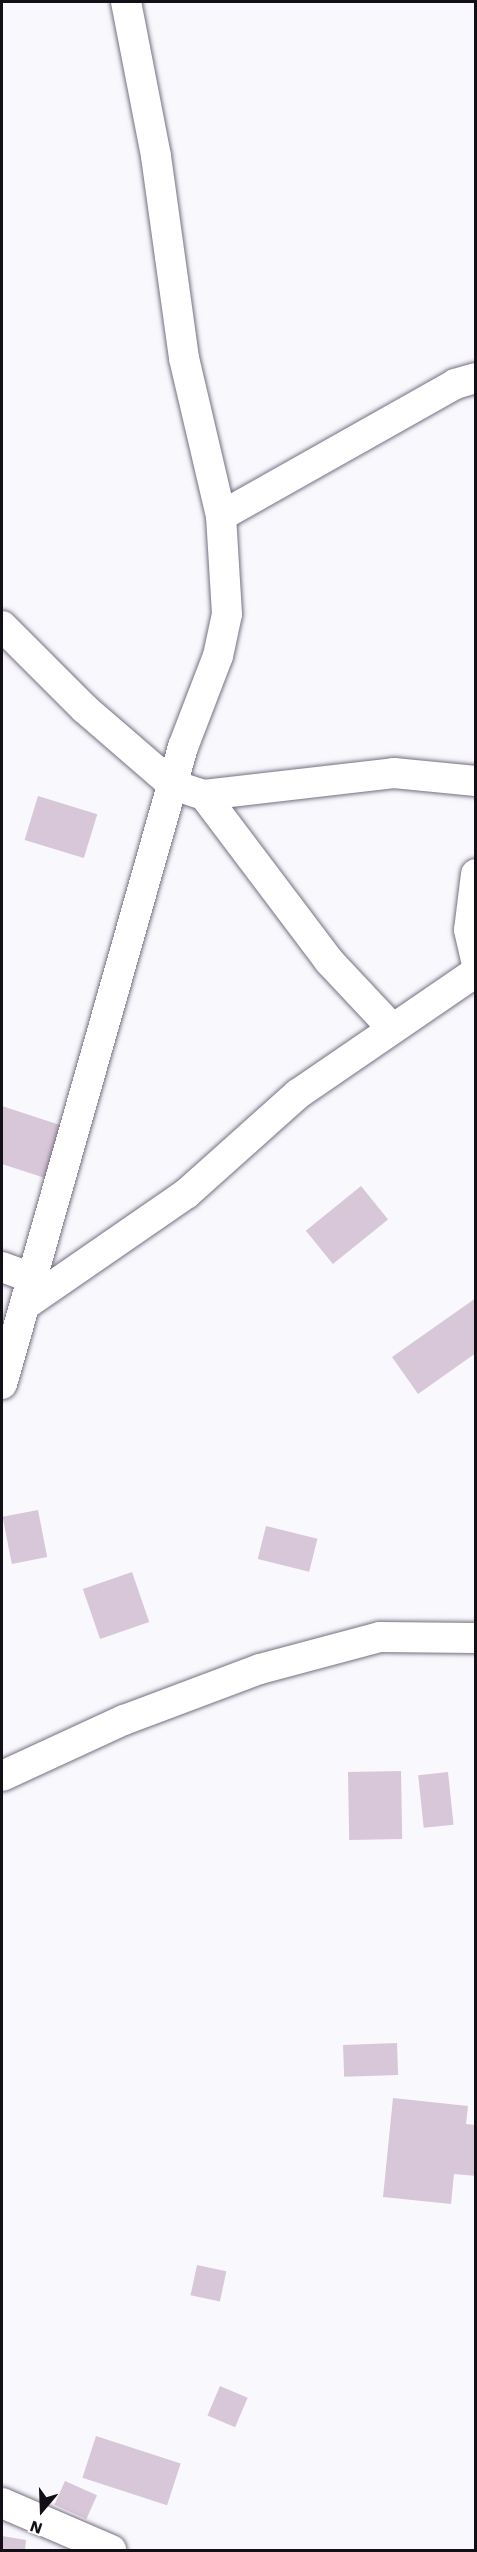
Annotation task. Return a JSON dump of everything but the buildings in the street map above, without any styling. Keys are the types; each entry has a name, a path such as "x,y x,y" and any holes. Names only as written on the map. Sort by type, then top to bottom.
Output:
{"street":[{"path":"2,1384 173,785 218,656 227,614 221,516 184,358 156,156 126,2"},
{"path":"221,516 455,384 476,378"},
{"path":"2,626 85,709 173,785 204,795 394,773 476,781"},
{"path":"204,795 329,961 392,1029"},
{"path":"476,874 469,906 476,960"},
{"path":"29,1291 186,1194 298,1094 476,972"},
{"path":"2,1267 29,1291"},
{"path":"2,1776 124,1720 260,1668 380,1637 476,1638"},
{"path":"2,2503 111,2550"}]}
